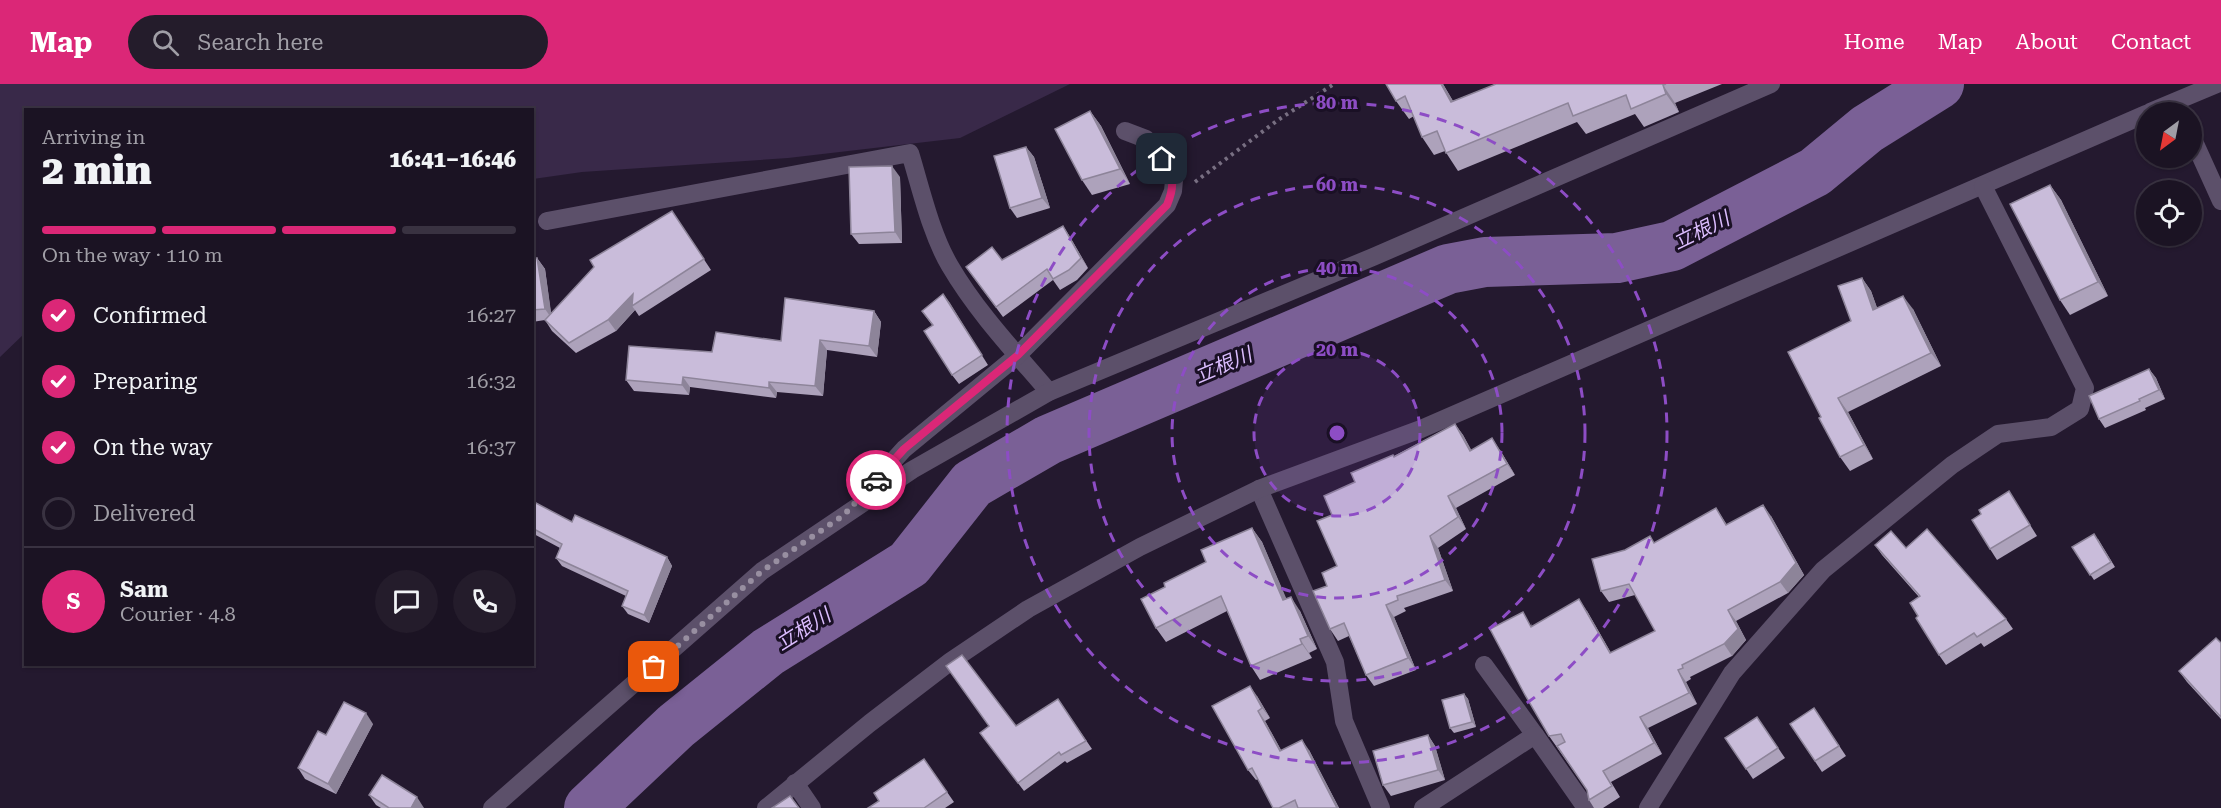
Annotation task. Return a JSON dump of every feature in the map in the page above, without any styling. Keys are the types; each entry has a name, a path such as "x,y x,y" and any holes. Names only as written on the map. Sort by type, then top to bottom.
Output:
{"street":[{"path":"492,808 762,571 912,470 1049,392 1373,257 1771,84"},
{"path":"2186,102 2217,84"},
{"path":"766,808 942,668 1028,609 1140,547 1259,489 1420,429 2136,118"},
{"path":"844,515 904,449 1018,355 1167,205 1173,191 1174,180 1169,168 1146,139 1125,131"},
{"path":"547,221 910,153 948,264 982,314 1049,392"},
{"path":"2202,159 2221,201"},
{"path":"1648,808 1732,673 1823,570 1952,465 1998,434 2050,427 2080,409 2085,388 1983,186"},
{"path":"1259,489 1335,662 1344,721 1381,808"},
{"path":"1484,665 1586,808"},
{"path":"1423,808 1535,735"},
{"path":"795,783 812,808"}],"path":[{"path":"1167,205 1278,120 1334,84"}],"shaded area":[{"path":"0,84 1070,84 960,138 788,158 582,172 534,179 534,108 24,108 24,334 0,357"}],"building":[{"path":"1386,84 1441,84 1451,102 1496,84 1666,84 1663,85 1666,94 1631,109 1626,95 1573,116 1568,103 1446,153 1437,131 1422,137 1405,96 1396,101"},
{"path":"1090,111 1120,169 1082,180 1055,129"},
{"path":"1026,147 1042,198 1010,208 994,156"},
{"path":"892,166 895,232 851,234 849,167"},
{"path":"2050,185 2098,282 2060,300 2010,204"},
{"path":"672,211 704,259 632,306 633,294 608,320 569,343 545,320 594,267 590,260"},
{"path":"1063,226 1081,258 1069,270 1053,279 1047,269 996,307 966,267 992,247 1002,260"},
{"path":"537,258 545,309 534,310 534,259"},
{"path":"1862,278 1873,310 1903,296 1931,353 1838,398 1864,445 1840,457 1788,352 1851,321 1838,286"},
{"path":"943,294 982,355 952,375 924,331 933,325 922,311"},
{"path":"785,298 874,311 869,346 820,340 815,386 769,382 769,388 683,377 682,385 626,380 629,346 712,352 716,332 781,341"},
{"path":"2149,369 2159,390 2099,419 2089,396"},
{"path":"1455,424 1470,451 1492,438 1507,464 1448,496 1458,517 1430,536 1445,580 1397,596 1398,600 1386,605 1408,658 1366,675 1344,623 1330,629 1313,591 1327,586 1322,573 1337,566 1317,521 1332,515 1324,496 1355,482 1351,473 1393,455 1394,457"},
{"path":"2009,491 2030,525 1990,549 1972,520 1981,514 1979,510"},
{"path":"534,502 572,522 575,515 667,557 644,615 622,606 628,591 556,558 562,544 534,529"},
{"path":"1763,505 1796,563 1780,582 1728,610 1738,629 1724,644 1682,665 1683,668 1678,670 1689,693 1640,717 1654,743 1603,771 1612,786 1589,800 1587,790 1557,746 1565,742 1561,734 1549,736 1490,629 1523,612 1531,627 1579,599 1610,653 1655,631 1629,584 1601,591 1592,559 1625,550 1650,536 1654,543 1716,508 1726,525"},
{"path":"1252,528 1283,600 1291,597 1308,636 1300,639 1302,644 1251,666 1221,596 1156,628 1141,599 1165,587 1164,583 1206,562 1201,550"},
{"path":"1927,529 2006,619 1977,637 1974,633 1939,655 1916,618 1918,616 1910,603 1920,596 1875,545 1891,531 1906,548"},
{"path":"2094,534 2111,562 2090,575 2072,547"},
{"path":"2216,638 2221,643 2221,717 2179,671"},
{"path":"962,655 1016,726 1058,699 1086,741 1061,755 1059,752 1018,783 980,733 989,726 946,666"},
{"path":"1250,686 1262,708 1258,711 1280,751 1302,740 1337,808 1298,808 1295,800 1279,808 1273,808 1252,768 1248,770 1212,706"},
{"path":"1464,694 1472,722 1450,728 1442,700"},
{"path":"344,702 366,713 328,784 298,768 318,731 326,735"},
{"path":"1814,708 1839,746 1815,761 1790,724"},
{"path":"1757,717 1778,748 1746,769 1725,738"},
{"path":"1428,735 1438,770 1383,785 1373,751"},
{"path":"924,759 947,792 924,808 868,808 879,801 874,793"},
{"path":"382,775 417,797 411,808 389,808 369,795"},
{"path":"790,796 799,808 772,808"}],"waterway":[{"name":"立根川","path":"589,808 676,726 768,652 909,564 972,484 1048,440 1448,269 1485,262 1617,258 1672,246 1815,172 1867,129 1939,84"}],"way so far":[{"path":"654,667 762,571 844,515 876,480"}],"route":[{"path":"876,480 904,449 1018,355 1167,205 1173,191 1174,180 1162,159"}]}
